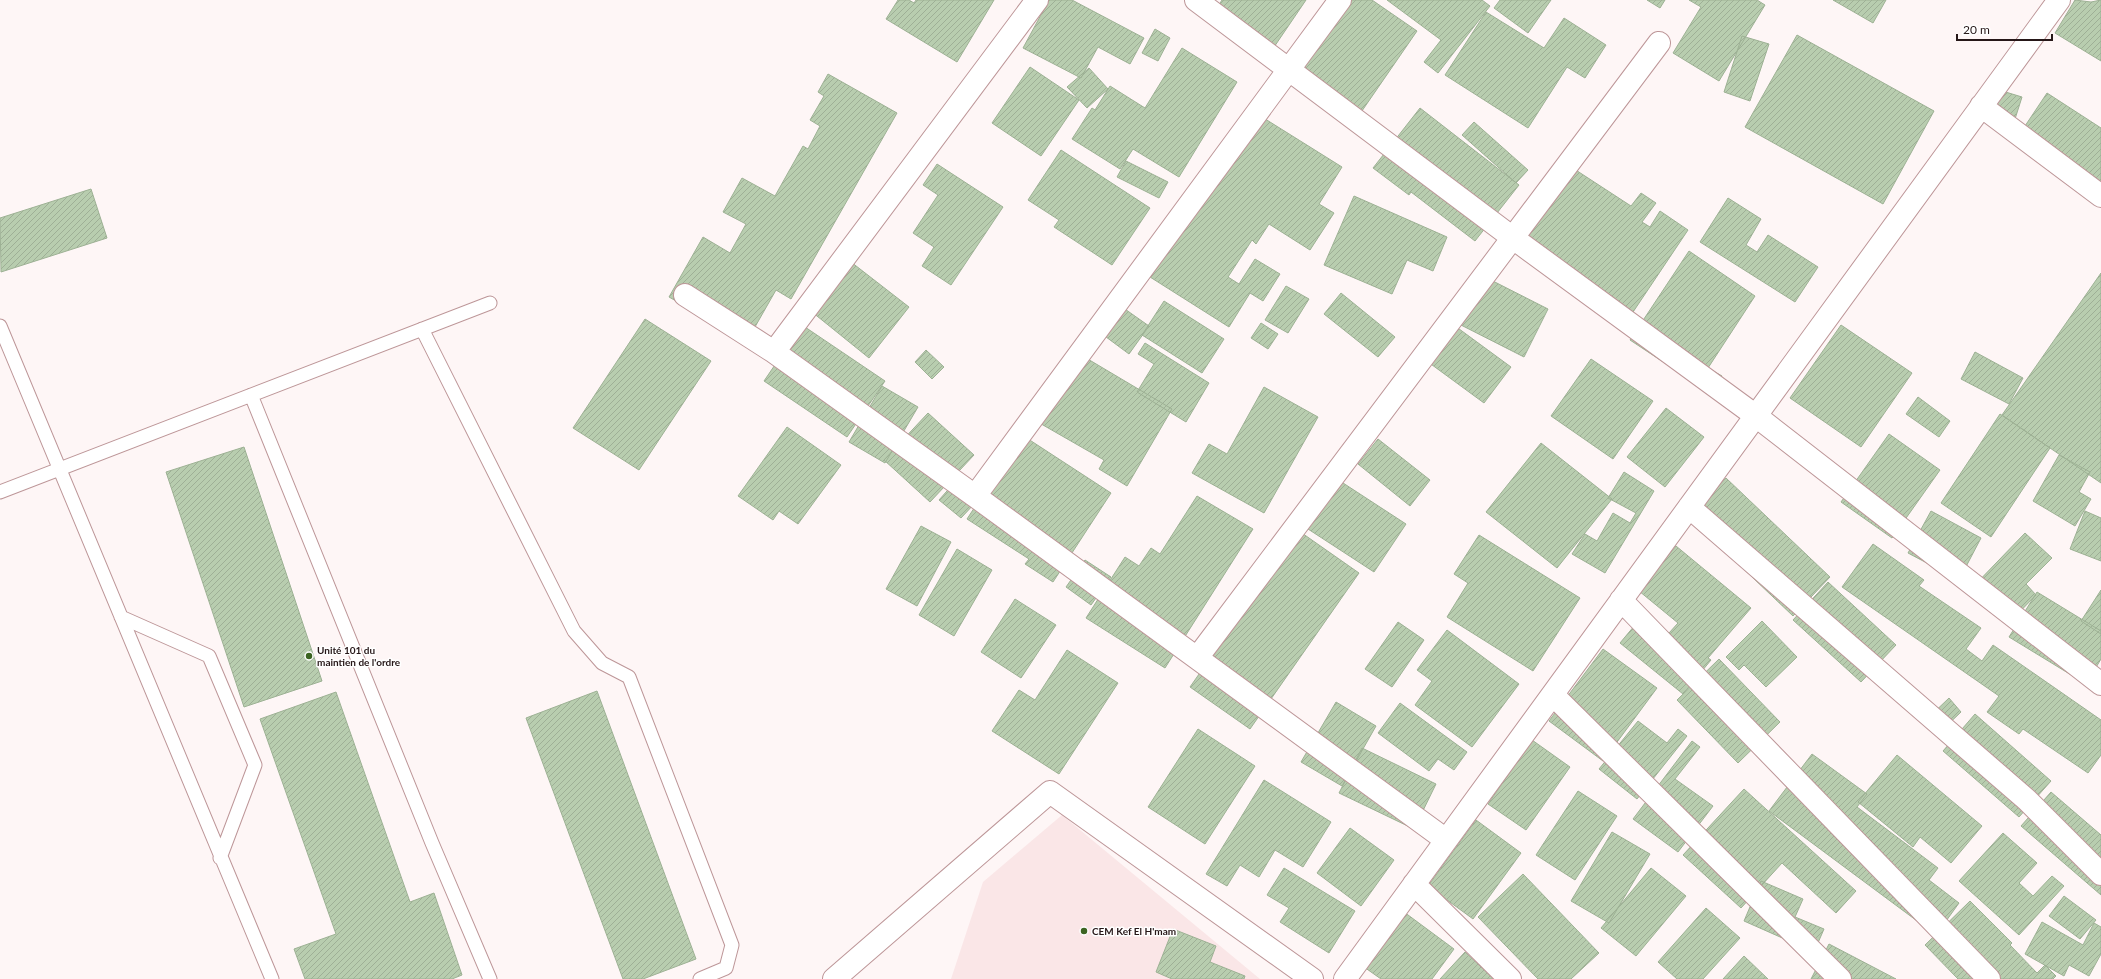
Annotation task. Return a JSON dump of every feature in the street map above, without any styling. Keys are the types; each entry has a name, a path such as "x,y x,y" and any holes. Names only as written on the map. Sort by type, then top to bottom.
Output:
{"street":[{"path":"774,352 1037,0"},
{"path":"1196,0 1513,238 1756,416 2101,684"},
{"path":"975,496 1340,0"},
{"path":"1345,979 2059,0"},
{"path":"1197,658 1659,43"},
{"path":"1981,106 2101,196"},
{"path":"685,295 774,352 975,496 1446,840"},
{"path":"1689,507 2028,800 2101,874"},
{"path":"1621,600 1989,979"},
{"path":"1553,694 1840,979"},
{"path":"834,979 1050,792 1312,979"},
{"path":"1414,884 1510,979"}],"lane":[{"path":"0,492 490,303"},
{"path":"0,326 220,858 272,979"},
{"path":"422,329 574,631 602,663 628,677 732,945 726,968 700,979"},
{"path":"251,395 432,843 490,979"},
{"path":"120,617 210,656 255,765 220,858"}],"shaded area":[{"name":"CEM Kef El H'mam","path":"1062,815 1260,979 951,979 983,882"}],"building":[{"path":"898,0 909,0 914,3 916,0 994,0 957,62 886,19"},
{"path":"1049,0 1072,0 1144,38 1130,64 1098,47 1081,78 1023,48"},
{"path":"1222,0 1306,0 1270,53 1213,14"},
{"path":"1349,0 1372,0 1417,31 1355,121 1294,80"},
{"path":"1387,0 1482,0 1490,6 1438,73 1424,62 1441,40"},
{"path":"1500,0 1551,0 1528,33 1494,8"},
{"path":"1647,0 1665,0 1660,8"},
{"path":"1689,0 1757,0 1765,5 1719,81 1673,53 1701,7"},
{"path":"1833,0 1886,0 1873,23"},
{"path":"2075,0 2091,2 2101,0 2101,61 2055,33"},
{"path":"1486,12 1544,48 1564,18 1606,45 1585,78 1567,67 1528,128 1445,75"},
{"path":"1155,29 1170,38 1158,61 1142,53"},
{"path":"1797,35 1934,111 1883,204 1745,127"},
{"path":"1742,36 1769,44 1750,101 1724,92"},
{"path":"1182,48 1237,82 1179,177 1133,149 1120,169 1072,139 1092,108 1095,110 1110,86 1145,108"},
{"path":"1030,67 1079,100 1041,156 992,123"},
{"path":"1089,68 1108,89 1087,108 1067,87"},
{"path":"828,74 897,113 791,299 776,290 747,341 669,297 703,237 730,253 746,224 723,212 742,178 775,196 803,146 808,149 820,126 810,120 824,96 818,92"},
{"path":"1999,90 2022,97 2015,119 1992,112"},
{"path":"2047,93 2101,128 2101,197 2019,135"},
{"path":"1420,108 1519,185 1475,241 1411,192 1409,195 1373,168"},
{"path":"1254,112 1342,167 1319,204 1334,213 1310,250 1269,224 1256,244 1252,240 1228,277 1239,284 1255,259 1280,274 1263,301 1250,293 1229,327 1150,277"},
{"path":"1474,122 1528,170 1516,183 1462,135"},
{"path":"1061,150 1150,208 1112,265 1054,227 1059,220 1028,200"},
{"path":"1126,161 1168,182 1159,198 1117,177"},
{"path":"1565,163 1631,206 1641,193 1656,203 1642,222 1650,227 1660,211 1688,230 1627,321 1511,244"},
{"path":"937,164 1003,207 951,285 922,266 934,247 913,233 938,195 923,185"},
{"path":"91,189 107,238 1,272 0,218"},
{"path":"1354,196 1447,237 1433,271 1407,260 1392,294 1324,265"},
{"path":"1728,198 1761,219 1746,245 1757,252 1768,235 1818,267 1795,302 1700,242"},
{"path":"1689,251 1755,296 1708,368 1722,376 1710,393 1630,340"},
{"path":"851,262 909,307 869,358 812,312"},
{"path":"2101,273 2101,483 2002,415"},
{"path":"1481,275 1548,309 1524,357 1457,323"},
{"path":"1286,286 1309,299 1288,333 1265,320"},
{"path":"1341,293 1395,337 1378,357 1324,314"},
{"path":"1164,301 1224,339 1202,373 1142,335"},
{"path":"1122,307 1149,326 1129,354 1102,334"},
{"path":"645,319 711,361 639,470 573,428"},
{"path":"1261,323 1278,334 1268,349 1251,338"},
{"path":"1451,323 1511,367 1484,403 1424,359"},
{"path":"802,325 885,381 847,437 764,381"},
{"path":"1841,325 1912,373 1861,447 1790,398"},
{"path":"1145,343 1209,383 1186,422 1137,392 1154,364 1138,354"},
{"path":"926,350 944,367 932,379 915,362"},
{"path":"1975,352 2023,378 2009,404 1961,379"},
{"path":"1081,355 1172,409 1127,486 1099,469 1104,460 1036,421"},
{"path":"1591,359 1653,401 1613,459 1551,416"},
{"path":"882,386 918,407 885,463 849,442"},
{"path":"1264,387 1318,417 1264,513 1192,473 1209,444 1227,454"},
{"path":"1918,397 1950,421 1939,437 1906,414"},
{"path":"1666,408 1704,437 1665,487 1627,457"},
{"path":"928,413 974,455 930,502 884,460"},
{"path":"2000,414 2050,448 1991,537 1941,503"},
{"path":"787,427 841,465 798,524 779,511 773,520 738,496"},
{"path":"1889,434 1940,470 1892,538 1841,502"},
{"path":"1022,435 1111,493 1053,582 1025,564 1029,559 967,519"},
{"path":"1378,439 1430,480 1410,506 1358,464"},
{"path":"1541,443 1612,499 1557,568 1486,512"},
{"path":"244,447 322,681 244,707 166,472"},
{"path":"2059,455 2090,472 2079,492 2091,499 2075,526 2033,501"},
{"path":"1624,472 1654,491 1605,573 1572,554 1585,534 1597,541 1613,513 1630,523 1636,513 1608,498"},
{"path":"1726,478 1830,577 1793,616 1689,517"},
{"path":"1340,481 1406,524 1374,572 1308,529"},
{"path":"954,483 976,502 961,518 939,500"},
{"path":"1197,496 1253,529 1165,668 1086,618 1125,557 1139,566 1151,548 1160,554"},
{"path":"1931,511 1981,538 1959,580 1908,553"},
{"path":"2085,511 2101,518 2101,561 2070,549"},
{"path":"921,526 951,542 917,606 886,589"},
{"path":"1299,531 1359,573 1250,729 1190,687"},
{"path":"2025,533 2052,558 2026,584 2036,595 2008,624 1971,589"},
{"path":"1479,535 1580,598 1533,671 1447,617 1468,583 1454,574"},
{"path":"1873,544 1924,580 1919,586 1981,628 1966,649 1982,661 1993,645 2101,720 2101,755 2088,773 2023,729 2019,734 1987,712 1999,696 1842,587"},
{"path":"1676,546 1751,608 1708,658 1711,660 1683,694 1620,643 1645,613 1669,633 1678,623 1639,591"},
{"path":"957,549 992,570 954,636 919,615"},
{"path":"1085,560 1111,577 1091,605 1066,587"},
{"path":"1828,582 1896,645 1861,682 1793,620"},
{"path":"2101,590 2101,634 2081,621"},
{"path":"2037,592 2101,631 2101,659 2086,684 2009,637"},
{"path":"1015,599 1056,625 1021,678 981,652"},
{"path":"1762,621 1797,657 1766,687 1744,665 1739,670 1726,657"},
{"path":"1398,622 1424,640 1392,687 1365,669"},
{"path":"1447,630 1519,684 1472,747 1415,705 1432,681 1417,670"},
{"path":"1603,649 1657,688 1603,761 1549,721"},
{"path":"1067,650 1118,683 1059,774 992,731 1019,690 1035,700"},
{"path":"1719,659 1780,722 1738,763 1677,700"},
{"path":"597,691 696,959 643,979 623,979 526,718"},
{"path":"336,692 410,902 434,893 462,975 452,979 305,979 294,949 336,934 260,719"},
{"path":"1949,698 1961,712 1938,734 1925,721"},
{"path":"1336,702 1376,726 1342,786 1301,762"},
{"path":"1400,703 1467,752 1454,770 1438,759 1429,771 1378,733"},
{"path":"1975,714 2051,781 2019,817 1943,751"},
{"path":"1638,721 1667,743 1678,729 1687,736 1637,799 1599,769"},
{"path":"1198,729 1255,766 1205,844 1148,807"},
{"path":"1532,740 1570,767 1526,830 1488,804"},
{"path":"1692,741 1700,747 1675,779 1713,806 1678,852 1633,819"},
{"path":"1362,748 1436,784 1414,829 1339,793"},
{"path":"1812,754 1867,794 1857,807 1938,868 1929,880 1959,903 1936,935 1769,811"},
{"path":"1897,755 1982,826 1951,863 1920,837 1913,847 1858,802"},
{"path":"1264,780 1331,822 1303,867 1275,850 1259,877 1240,865 1227,886 1206,874"},
{"path":"1744,789 1856,891 1836,913 1782,863 1741,908 1683,855"},
{"path":"1578,791 1617,816 1575,880 1536,855"},
{"path":"2051,792 2101,835 2101,895 2021,826"},
{"path":"1476,820 1521,853 1473,919 1428,886"},
{"path":"1350,828 1394,860 1361,906 1317,873"},
{"path":"1612,832 1650,854 1609,923 1571,901"},
{"path":"2003,833 2037,863 2019,883 2033,896 2052,876 2064,886 2019,935 1959,881"},
{"path":"1284,868 1355,911 1329,953 1280,922 1289,908 1267,895"},
{"path":"1651,868 1686,896 1636,956 1601,928"},
{"path":"1523,874 1599,953 1571,979 1538,979 1478,917"},
{"path":"1761,881 1803,899 1795,917 1824,929 1814,952 1744,921"},
{"path":"2064,896 2096,920 2080,939 2049,916"},
{"path":"1970,901 2012,943 2010,945 2037,973 2045,965 2056,976 2053,979 1958,979 1925,945"},
{"path":"1706,908 1740,938 1703,979 1677,979 1658,962"},
{"path":"1404,912 1454,949 1432,979 1381,979 1364,967"},
{"path":"2042,922 2083,945 2094,923 2101,927 2101,954 2089,976 2069,965 2064,976 2025,954"},
{"path":"1173,929 1216,946 1210,962 1245,976 1244,979 1172,979 1156,972"},
{"path":"1829,944 1896,979 1811,979"},
{"path":"1465,952 1494,979 1440,979"},
{"path":"1744,956 1768,979 1723,979"}],"place":[{"name":"Unité 101 du maintien de l'ordre","path":"309,656"},
{"name":"CEM Kef El H'mam","path":"1084,931"}]}
